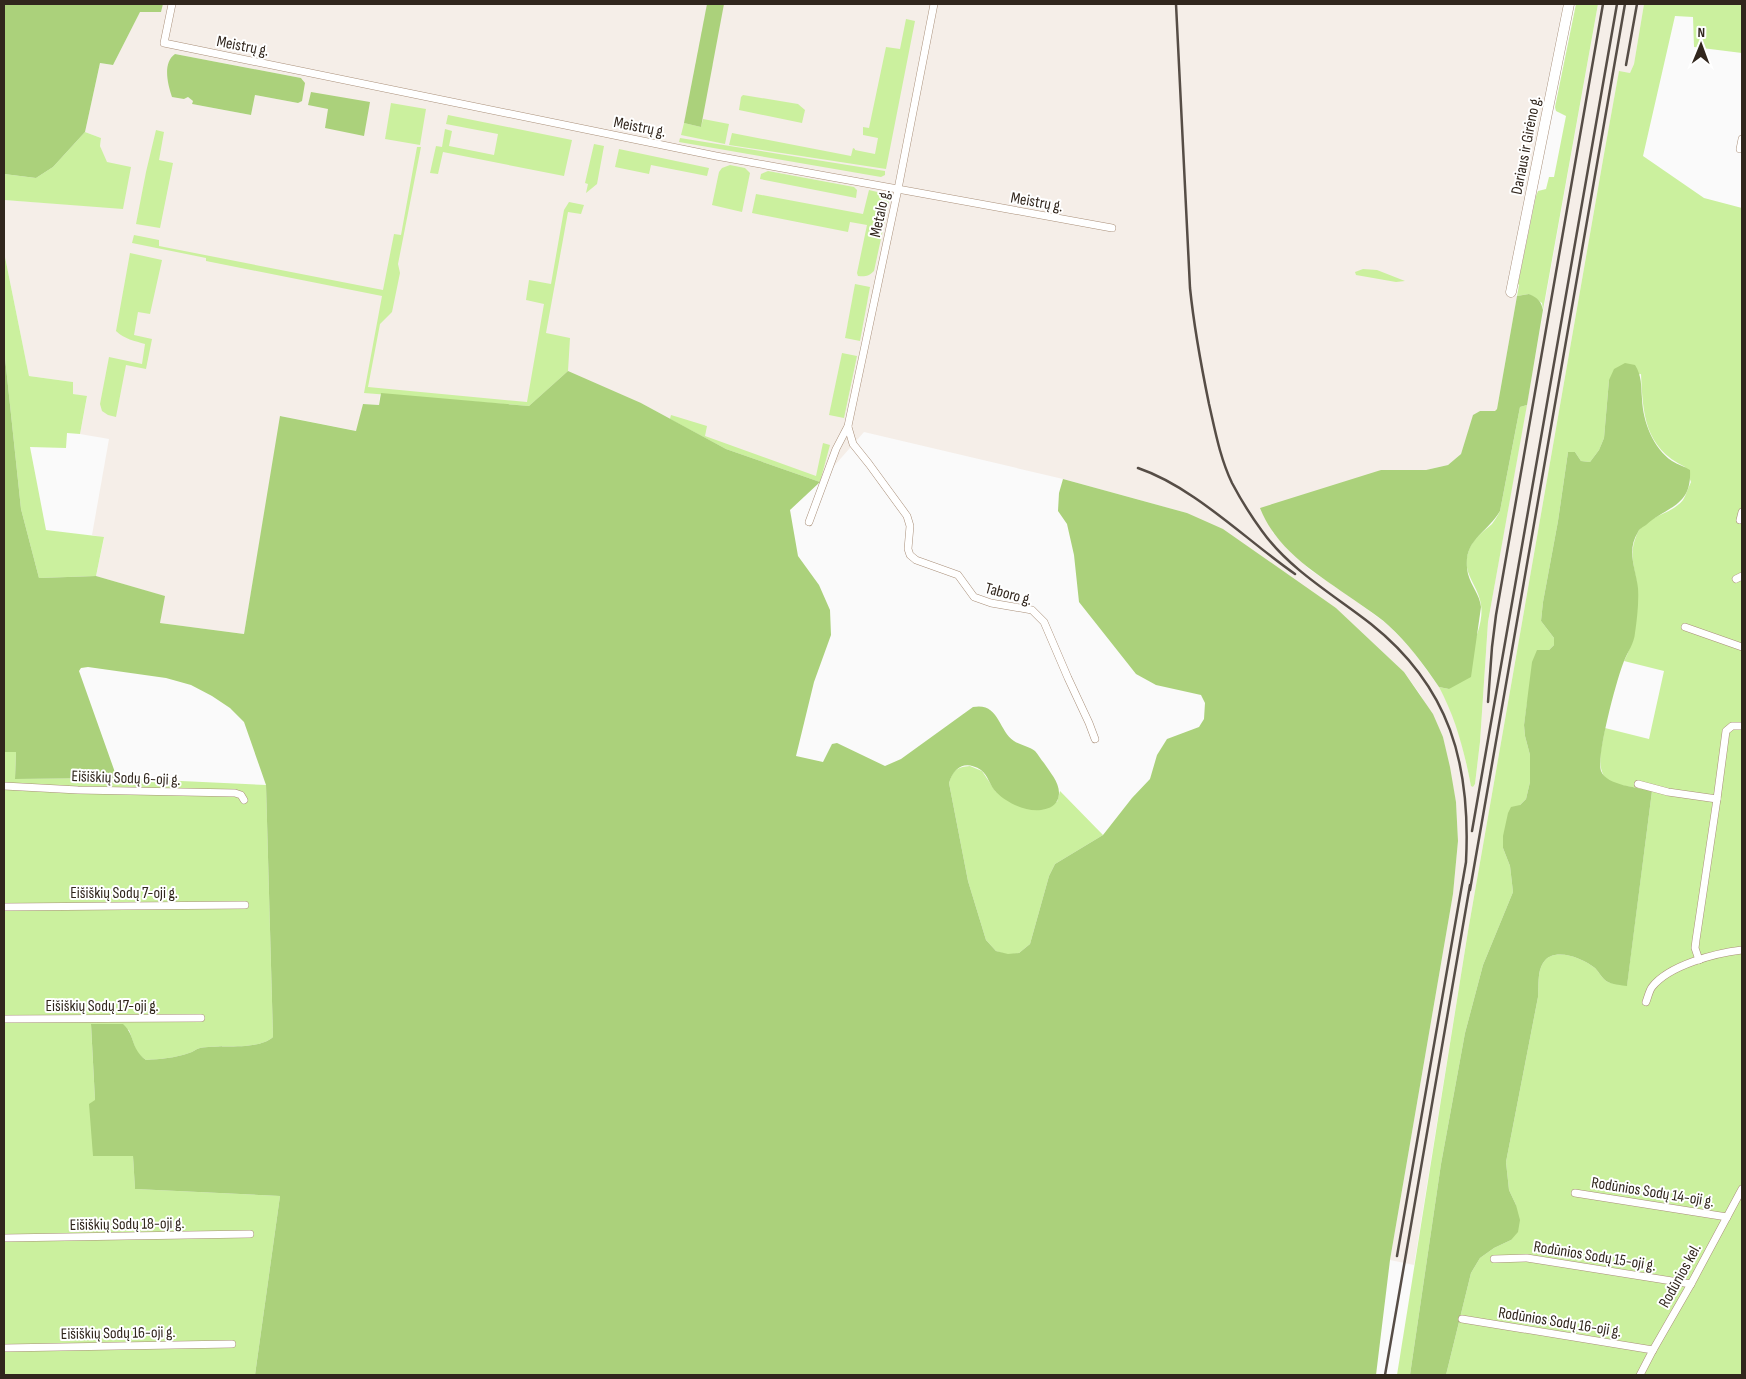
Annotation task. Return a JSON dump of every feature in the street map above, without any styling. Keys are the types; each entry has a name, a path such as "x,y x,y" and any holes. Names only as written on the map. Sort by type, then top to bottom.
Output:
{"street":[{"name":"Meistrų g.","path":"172,4 164,43 716,156 1112,228"},
{"name":"Metalo g.","path":"809,522 836,448 848,426 898,190 934,4"},
{"name":"Dariaus ir Girėno g.","path":"1511,292 1568,4"},
{"path":"1740,149 1742,139"},
{"name":"Taboro g.","path":"848,426 853,444 907,516 910,526 908,549 910,555 916,560 958,575 974,598 1032,610 1044,622 1095,739"},
{"path":"1740,520 1742,512"},
{"path":"1685,627 1742,646"},
{"path":"1699,960 1696,954 1696,940 1726,731 1732,726 1742,726"},
{"path":"1638,784 1668,792 1717,800"},
{"name":"Eišiškių Sodų 6-oji g.","path":"4,786 78,790 235,793 244,800"},
{"name":"Eišiškių Sodų 7-oji g.","path":"4,907 245,906"},
{"path":"1646,1002 1651,988 1660,979 1675,970 1699,960 1742,950"},
{"name":"Eišiškių Sodų 17-oji g.","path":"4,1019 201,1018"},
{"name":"Rodūnios kel.","path":"1640,1375 1742,1189"},
{"name":"Rodūnios Sodų 14-oji g.","path":"1575,1193 1727,1217"},
{"name":"Eišiškių Sodų 18-oji g.","path":"4,1238 250,1234"},
{"name":"Rodūnios Sodų 15-oji g.","path":"1494,1259 1527,1258 1691,1284"},
{"name":"Rodūnios Sodų 16-oji g.","path":"1462,1319 1653,1350"},
{"name":"Eišiškių Sodų 16-oji g.","path":"4,1348 232,1344"}],"shaded area":[{"path":"163,4 1563,4 1505,293 1517,296 1497,409 1495,411 1480,411 1474,415 1461,454 1448,465 1426,470 1381,470 1272,532 1310,570 1387,624 1412,650 1439,687 1451,710 1460,736 1473,787 1475,784 1480,742 1488,622 1598,4 1644,4 1634,64 1630,73 1619,72 1604,154 1468,931 1414,1265 1390,1260 1453,894 1458,841 1456,802 1443,737 1420,694 1404,672 1336,608 1187,513 1063,479 864,432 820,482 726,449 641,403 529,406 380,394 379,405 363,404 357,431 281,416 244,634 160,623 164,596 96,576 104,538 92,535 109,439 80,434 87,397 73,394 73,382 29,376 4,252 4,200 123,208 100,146 101,138 85,132 100,63 113,65 140,11 161,12","holes":["175,54 301,78 303,80 298,103 255,95 251,115 192,104 193,101 188,97 184,99"]}],"green space":[{"path":"4,4 163,4 161,12 140,12 113,65 100,63 85,132 53,167 36,178 4,174"},
{"path":"707,4 724,4 701,127 684,123"},
{"path":"1576,4 1598,4 1543,310 1542,303 1529,294 1517,296 1518,284 1536,196 1538,191 1546,189 1549,177 1554,177 1566,116 1556,111 1555,107"},
{"path":"1644,4 1742,4 1742,53 1694,47 1693,17 1675,16 1643,156 1704,198 1742,208 1742,1375 1446,1375 1471,1273 1480,1258 1494,1248 1511,1240 1516,1205 1509,1190 1506,1162 1538,997 1541,967 1548,958 1554,955 1568,955 1590,964 1608,982 1627,985 1652,791 1613,783 1607,779 1601,766 1601,750 1605,728 1649,739 1664,671 1624,661 1632,641 1637,606 1633,560 1634,541 1646,523 1672,509 1683,500 1691,482 1685,467 1671,459 1661,450 1648,428 1643,403 1641,374 1609,380 1604,438 1599,450 1590,462 1581,461 1575,452 1568,452 1541,621 1554,638 1554,645 1549,650 1527,703 1524,725 1530,755 1530,782 1526,799 1520,805 1503,848 1510,866 1513,892 1483,965 1465,1033 1441,1164 1410,1375 1397,1375 1468,931 1604,154 1619,71 1630,73 1634,64"},
{"path":"906,19 915,21 886,169 729,145 732,133 851,156 853,148 875,154 878,138 863,135 863,127 869,128 886,47 900,49"},
{"path":"175,54 301,78 305,83 302,101 298,103 255,95 251,115 192,104 193,101 188,97 184,99 172,97 167,68 168,63"},
{"path":"311,92 370,102 364,136 325,128 328,109 308,105"},
{"path":"743,95 798,104 805,110 802,123 739,110"},
{"path":"391,103 426,109 420,145 385,139"},
{"path":"448,115 572,140 564,176 443,152 438,174 430,173 436,146 442,147 445,129 452,131 449,146 494,155 498,134 446,124"},
{"path":"703,119 729,124 725,144 681,135 684,123 701,127"},
{"path":"156,130 164,132 159,160 173,163 160,228 136,224"},
{"path":"85,132 101,138 100,146 107,162 131,167 123,209 4,200 4,174 36,178 53,167"},
{"path":"680,138 885,171 885,175 881,177 679,142"},
{"path":"594,144 604,146 597,184 586,193 588,184 585,183"},
{"path":"417,147 421,147 398,264 400,273 392,312 380,324 368,387 527,402 544,304 526,300 529,280 551,284 564,210 569,202 584,205 581,214 568,212 546,333 570,338 568,371 529,406 364,393 382,296 206,261 206,258 132,243 134,235 159,240 159,246 383,290 394,234 401,235"},
{"path":"619,149 709,168 707,176 651,165 649,174 615,167"},
{"path":"730,165 745,168 750,173 742,212 712,205 719,172 722,168"},
{"path":"768,171 854,187 857,190 856,198 760,179 761,174"},
{"path":"869,190 886,194 889,202 874,271 865,276 858,276 857,273 867,225 850,222 848,232 752,213 756,194 863,214"},
{"path":"4,252 29,376 73,382 73,394 87,396 80,434 67,433 66,448 30,447 46,530 104,537 96,576 39,578 21,509 4,348"},
{"path":"130,253 162,260 150,314 138,312 134,335 152,339 146,369 126,365 116,417 102,411 100,404 109,357 142,364 145,344 126,338 116,331"},
{"path":"1363,269 1377,270 1405,281 1396,282 1356,275 1355,272"},
{"path":"855,284 870,287 860,341 845,338"},
{"path":"1529,294 1539,300 1543,310 1527,405 1520,407 1500,511 1471,545 1468,553 1468,574 1481,607 1471,677 1449,689 1439,687 1422,662 1386,623 1306,566 1279,540 1268,525 1260,508 1381,470 1426,470 1448,465 1461,454 1473,415 1480,411 1495,411 1497,409 1517,296"},
{"path":"4,348 21,509 39,578 96,576 165,596 160,623 244,634 280,416 356,431 363,404 379,405 381,393 529,406 568,371 641,403 726,449 820,482 790,510 798,556 819,585 830,610 831,635 814,682 796,756 823,762 832,744 837,743 885,766 901,759 973,707 988,709 1014,741 1035,751 1058,786 1059,796 1057,801 1048,808 1029,810 1011,803 996,792 983,772 975,767 965,766 957,769 949,783 968,881 986,940 996,951 1008,954 1019,953 1030,944 1049,876 1055,864 1103,835 1132,798 1150,779 1157,755 1167,739 1199,727 1204,719 1205,703 1201,695 1156,685 1136,674 1079,602 1074,555 1067,524 1058,511 1059,493 1063,479 1187,513 1223,529 1336,608 1404,672 1433,714 1443,737 1456,802 1458,841 1453,894 1390,1260 1376,1375 255,1375 280,1196 135,1189 133,1156 93,1156 89,1104 95,1100 91,1024 123,1024 130,1033 137,1051 146,1060 178,1056 200,1048 248,1046 258,1044 273,1037 266,785 244,722 230,708 212,696 191,685 166,678 88,667 81,668 79,671 117,778 15,779 16,752 4,752"},
{"path":"842,353 857,356 844,418 829,415"},
{"path":"1625,363 1635,365 1639,373 1644,417 1654,442 1665,456 1690,470 1690,482 1687,492 1682,499 1640,529 1634,539 1632,553 1638,588 1638,610 1634,637 1617,683 1601,750 1600,763 1604,776 1616,783 1652,791 1627,986 1608,982 1590,964 1568,955 1554,955 1543,963 1506,1162 1509,1190 1520,1220 1518,1232 1511,1240 1494,1248 1480,1258 1471,1273 1446,1375 1410,1375 1441,1164 1465,1033 1483,965 1513,892 1510,866 1503,848 1503,836 1511,807 1520,805 1526,799 1530,782 1530,755 1524,725 1532,662 1537,650 1549,650 1554,645 1554,638 1541,621 1568,452 1575,452 1581,461 1590,462 1599,450 1604,438 1609,380 1614,369"},
{"path":"1527,405 1488,622 1480,742 1475,784 1473,787 1471,786 1455,723 1439,687 1449,689 1467,658 1477,634 1481,611 1480,600 1468,572 1468,553 1475,540 1492,524 1500,511 1520,407"},
{"path":"671,415 707,426 705,436 816,476 823,443 830,445 820,482 726,449 670,419"},
{"path":"4,752 16,752 15,779 117,778 266,785 273,1037 258,1044 248,1046 200,1048 178,1056 146,1060 137,1053 129,1030 91,1025 95,1100 133,1156 135,1189 280,1196 255,1375 4,1375"},
{"path":"970,766 982,771 996,792 1057,802 1060,791 1103,835 1055,864 1049,876 1030,944 1019,953 1008,955 996,951 986,940 968,881 949,783 956,770"}],"railway":[{"path":"1176,4 1190,288 1209,404 1224,464 1246,508 1273,545 1299,570 1371,624 1398,648 1420,674 1437,701 1450,730 1459,760 1467,826 1466,862 1397,1256"},
{"path":"1488,702 1496,615 1603,4"},
{"path":"1472,831 1617,4"},
{"path":"1470,890 1625,4"},
{"path":"1626,65 1637,4"},
{"path":"1138,468 1159,477 1199,501 1295,574"},
{"path":"1385,1375 1470,885"}]}
